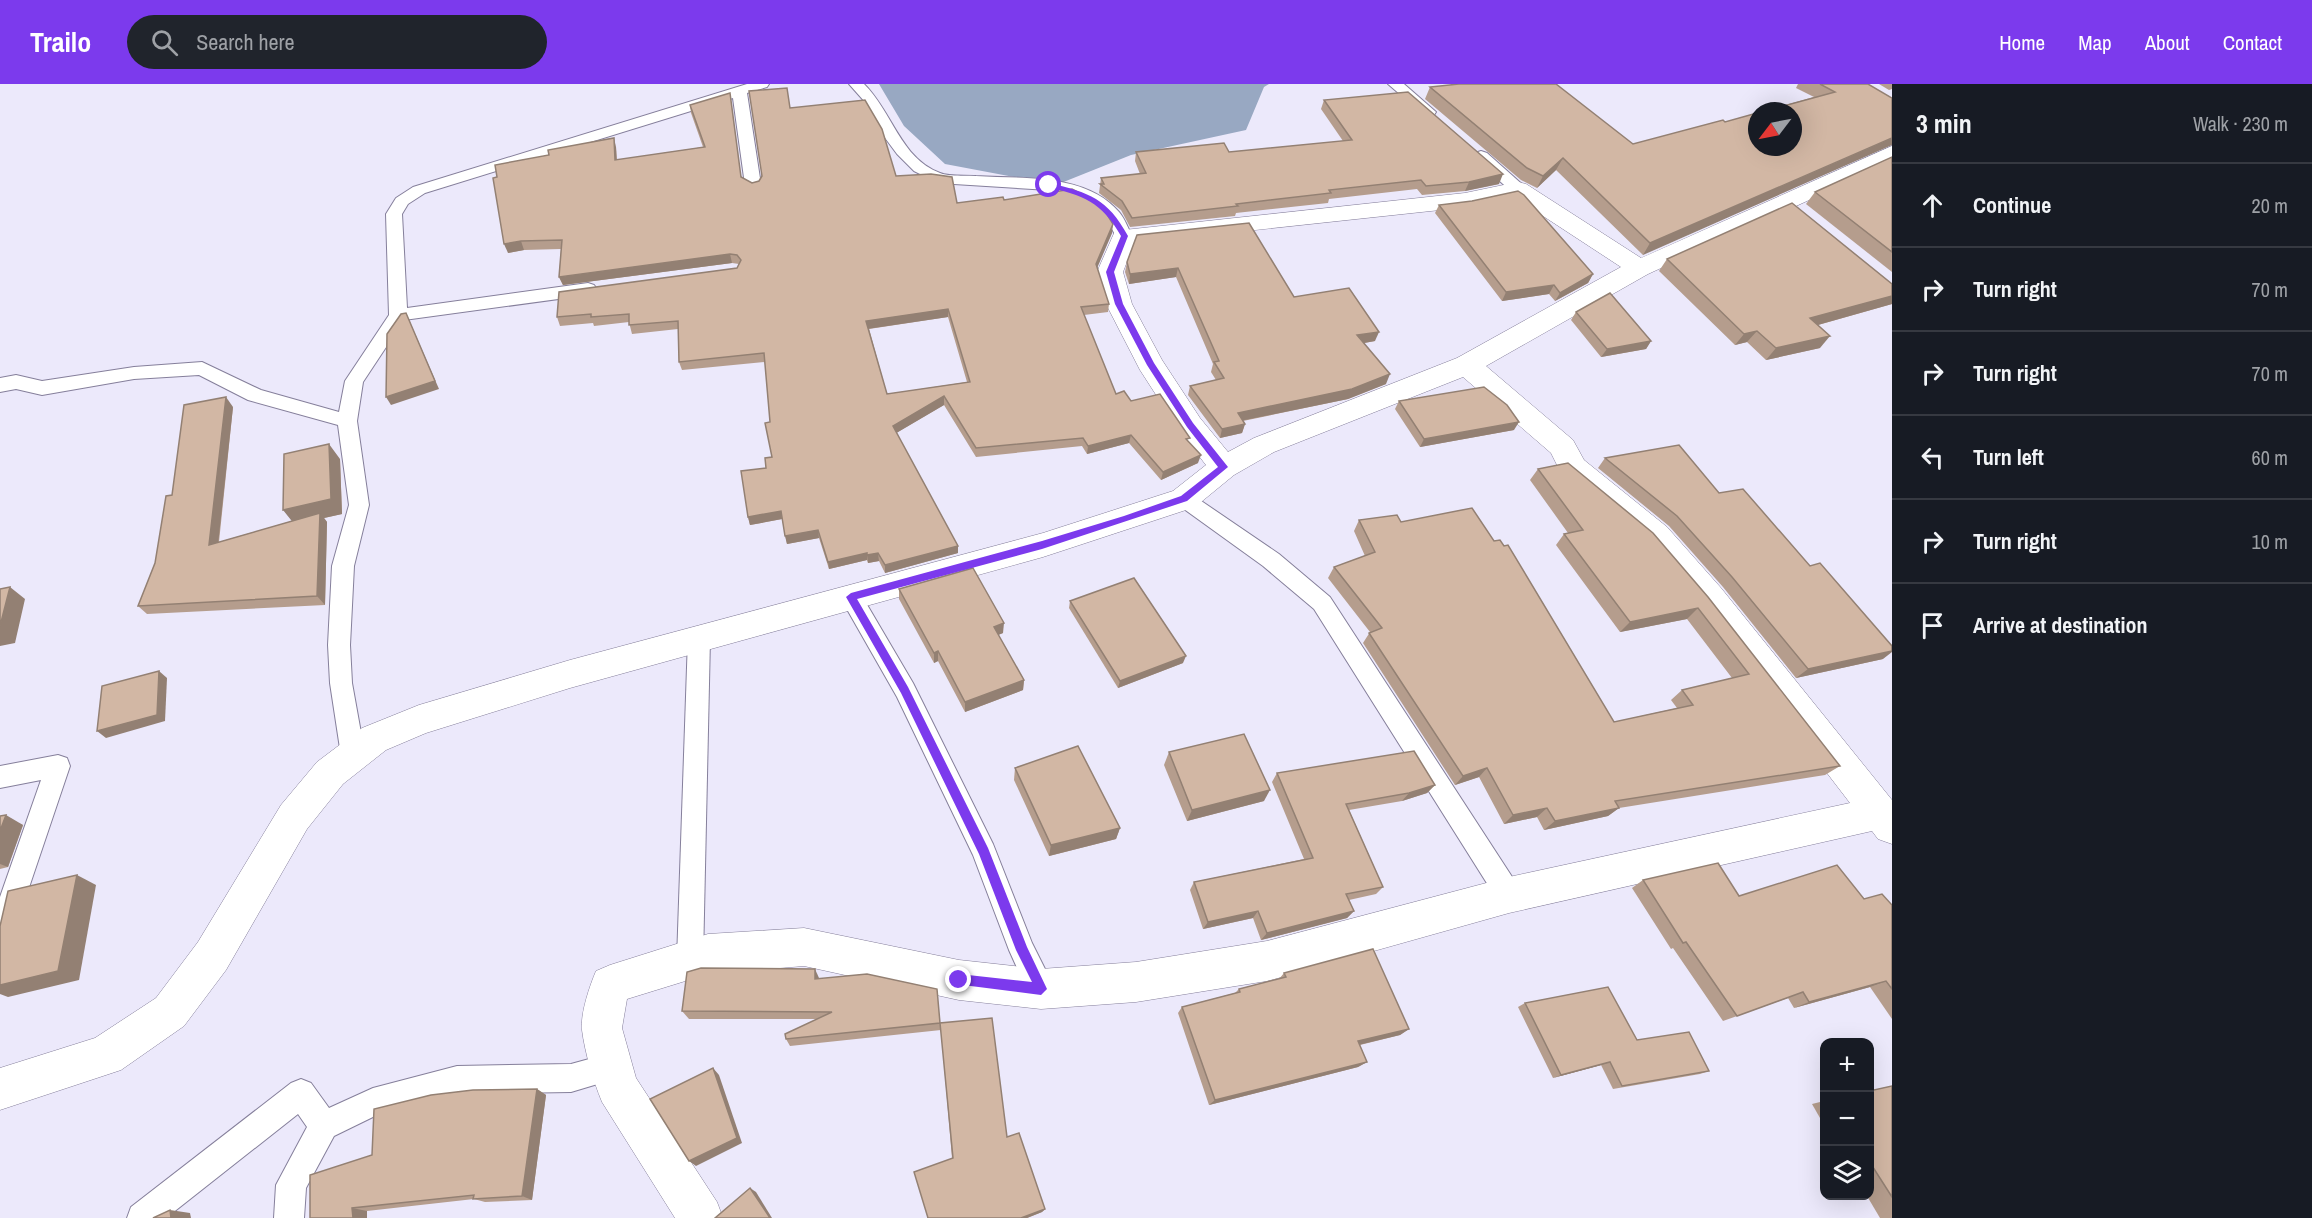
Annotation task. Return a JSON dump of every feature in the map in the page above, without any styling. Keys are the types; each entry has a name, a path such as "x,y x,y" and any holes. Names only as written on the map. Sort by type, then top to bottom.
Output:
{"street":[{"path":"0,1089 106,1055 170,1012 212,956 294,817 330,773 374,739 419,720 570,674 1042,545 1184,499 1224,467 1264,445 1467,365 1498,345 1639,268 1795,208 1892,153"},
{"path":"1224,467 1190,425 1150,363 1119,304 1110,272 1125,236 1468,200 1486,194 1518,189 1639,268"},
{"path":"702,1218 617,1087 602,1028 610,986 708,954 804,948 959,980 1041,989 1136,982 1267,961 1509,895 1885,820 1710,597 1656,535 1572,467 1563,447 1467,365"}],"lane":[{"path":"353,756 341,683 339,645 343,566 359,505 347,421 354,381 398,315 394,214 402,201 419,190 762,84"},
{"path":"856,84 872,100 885,127 902,151 920,168 938,178 970,182 1049,185 1076,191 1100,204 1113,215 1125,236"},
{"path":"1395,84 1440,122"},
{"path":"739,91 753,185"},
{"path":"1467,144 1518,189"},
{"path":"398,315 605,287"},
{"path":"0,385 16,382 42,388 134,373 202,368 255,395 347,421"},
{"path":"1184,499 1271,560 1322,603 1509,895"},
{"path":"851,597 905,690 984,852 1022,950 1041,989"},
{"path":"690,960 699,638"},
{"path":"0,777 58,766 5,909 0,935"},
{"path":"289,1218 291,1185 324,1126 373,1102 457,1080 571,1078 611,1066"},
{"path":"142,1218 301,1093 324,1126"}],"water":[{"path":"879,84 1269,84 1264,87 1246,130 1131,155 1056,185 945,164 904,126"}],"building":[{"path":"1459,84 1556,84 1633,144 1748,116 1748,156 1802,156 1802,102 1798,102 1835,92 1820,84 1868,84 1892,98 1892,138 1650,243 1563,158 1543,176 1527,168 1430,87"},
{"path":"787,88 790,108 865,100 882,129 896,176 931,174 952,177 957,203 1003,197 1004,200 1072,189 1094,200 1113,224 1096,264 1109,304 1081,307 1116,394 1124,391 1131,401 1160,394 1190,438 1186,439 1201,455 1163,472 1131,435 1088,446 1083,438 976,448 944,396 893,426 958,546 885,565 878,553 867,555 867,553 828,562 818,530 785,536 781,511 748,517 741,471 766,468 765,458 772,457 765,423 770,422 764,353 679,362 678,321 629,325 629,314 557,317 559,292 737,268 741,260 737,255 730,254 559,277 562,240 521,241 504,244 493,178 497,177 495,165 549,155 548,150 614,138 615,160 705,147 690,105 730,93 741,177 752,183 759,181 762,176 749,91","holes":["948,309 970,382 887,394 866,321"]},
{"path":"1408,92 1503,174 1469,182 1426,186 1421,180 1329,190 1331,193 1132,218 1122,201 1100,184 1104,184 1101,178 1146,173 1136,152 1224,143 1229,152 1352,140 1324,100"},
{"path":"1892,157 1892,252 1815,192"},
{"path":"1518,191 1593,274 1560,293 1554,285 1506,292 1439,205 1472,201"},
{"path":"1792,203 1892,284 1892,296 1810,318 1830,336 1776,348 1757,331 1744,334 1667,259"},
{"path":"1249,223 1294,297 1349,288 1379,332 1357,335 1390,374 1352,389 1238,413 1245,424 1222,429 1190,386 1224,378 1214,362 1219,361 1178,268 1130,274 1127,262 1137,235"},
{"path":"1610,293 1651,341 1607,349 1576,312"},
{"path":"406,313 435,381 386,397 387,334 401,314"},
{"path":"1484,387 1507,405 1519,422 1424,439 1399,401"},
{"path":"226,397 209,545 320,513 317,596 138,606 155,563 166,496 172,495 184,405"},
{"path":"329,444 331,499 283,510 284,454"},
{"path":"1679,445 1719,493 1743,489 1810,566 1820,563 1892,646 1892,651 1808,669 1732,577 1677,516 1605,458"},
{"path":"1568,463 1653,533 1708,597 1840,766 1615,801 1619,808 1555,821 1547,808 1513,815 1487,768 1463,776 1369,633 1382,628 1334,567 1375,552 1359,520 1397,515 1401,522 1472,508 1494,541 1500,540 1504,546 1508,545 1614,722 1693,705 1682,690 1749,674 1698,608 1630,622 1564,534 1583,530 1538,469"},
{"path":"973,568 1004,623 994,627 1024,680 965,702 938,651 934,653 899,589"},
{"path":"1134,578 1186,656 1120,681 1070,601"},
{"path":"10,587 0,626 0,589"},
{"path":"159,671 157,715 97,731 102,686"},
{"path":"1244,734 1270,790 1192,810 1169,752"},
{"path":"1078,746 1120,828 1051,845 1015,768"},
{"path":"1414,751 1435,785 1409,793 1346,804 1383,887 1346,894 1354,911 1267,933 1258,911 1208,922 1194,882 1313,858 1277,773"},
{"path":"6,815 0,831 0,816"},
{"path":"1718,863 1739,896 1837,865 1864,899 1882,894 1892,905 1892,989 1886,981 1809,1002 1803,992 1737,1016 1686,942 1683,943 1643,880"},
{"path":"77,875 58,971 0,985 0,926 8,891"},
{"path":"1373,949 1409,1029 1358,1041 1367,1062 1215,1100 1182,1007 1286,977 1284,973"},
{"path":"701,968 815,969 815,979 867,974 937,989 940,1023 786,1039 785,1034 832,1012 682,1011 687,972"},
{"path":"1608,987 1637,1040 1689,1032 1709,1071 1622,1086 1610,1062 1561,1075 1525,1003"},
{"path":"992,1018 1007,1137 1019,1133 1045,1209 1021,1218 928,1218 914,1172 953,1158 940,1023"},
{"path":"713,1068 737,1138 689,1161 650,1099"},
{"path":"1892,1086 1892,1197 1874,1169 1874,1090"},
{"path":"537,1089 522,1196 473,1199 474,1195 352,1208 353,1218 310,1218 310,1175 372,1155 374,1109 431,1095 473,1090"},
{"path":"750,1188 770,1218 715,1218"},
{"path":"170,1210 171,1218 153,1218"}],"route":[{"path":"959,980 1041,989 1022,950 984,852 905,690 851,597 1042,545 1127,519 1184,499 1224,467 1190,425 1150,363 1119,304 1110,272 1125,236 1113,215 1100,204 1076,191 1049,185"}]}
